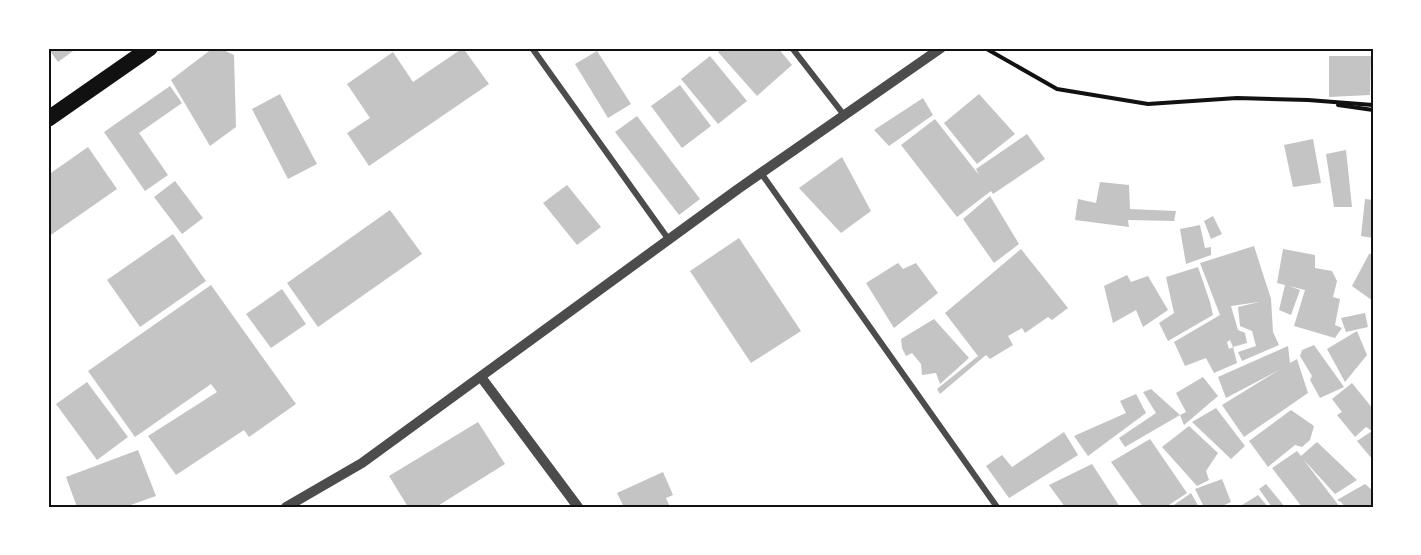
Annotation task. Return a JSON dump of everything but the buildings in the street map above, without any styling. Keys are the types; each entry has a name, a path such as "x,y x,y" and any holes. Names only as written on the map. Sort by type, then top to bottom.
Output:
{"highway":[{"path":"48,119 150,48"}],"street":[{"path":"532,48 669,240"},
{"path":"792,48 844,115"},
{"path":"286,507 362,463 761,173 941,48"},
{"path":"761,173 997,507"},
{"path":"481,377 578,507"}],"path":[{"path":"985,48 1057,89 1148,104 1237,98 1373,105"},
{"path":"1308,100 1373,110"}]}
